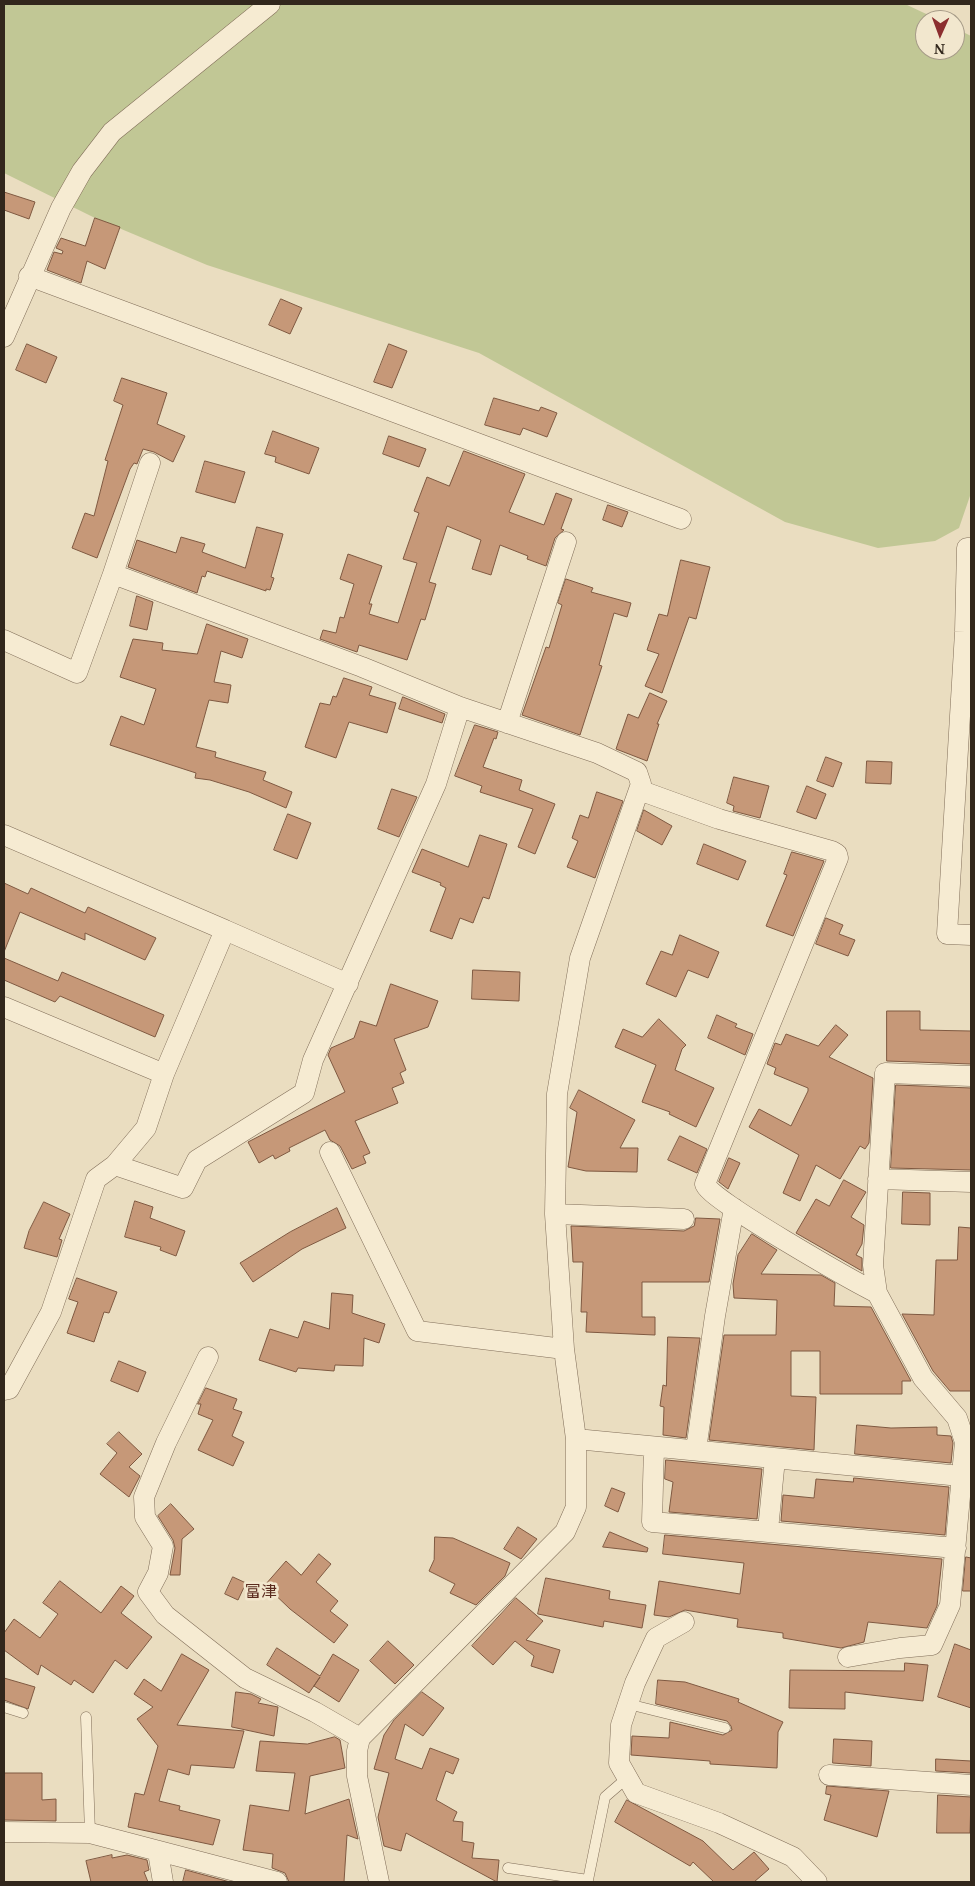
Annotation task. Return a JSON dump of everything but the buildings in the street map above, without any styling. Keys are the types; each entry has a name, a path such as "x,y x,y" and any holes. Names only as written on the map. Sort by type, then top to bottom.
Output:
{"street":[{"path":"4,337 29,276 61,208 82,171 112,132 270,4"},
{"path":"29,276 681,519"},
{"path":"4,640 77,673 150,464"},
{"path":"507,723 566,542"},
{"path":"971,548 967,548 968,632 964,782 947,934 971,935"},
{"path":"113,574 362,667 460,707 597,753 637,772 641,784 580,958 557,1094 555,1214 564,1349 576,1439 576,1507 565,1532 360,1738 357,1751 357,1776 379,1882"},
{"path":"115,1166 183,1188 197,1160 304,1093 313,1060 436,784 460,707"},
{"path":"639,790 719,819 837,854 838,858 705,1184 708,1191 734,1208 837,1273 877,1293"},
{"path":"4,835 348,984"},
{"path":"4,1390 10,1389 51,1312 96,1179 115,1166 146,1128 164,1074 225,930"},
{"path":"4,1007 164,1074"},
{"path":"848,1657 900,1648 932,1645 950,1605 966,1477 965,1442 957,1418 923,1378 877,1293 873,1265 885,1073 971,1076"},
{"path":"330,1152 417,1332 564,1349"},
{"path":"878,1179 971,1182"},
{"path":"696,1450 715,1316 734,1208"},
{"path":"555,1214 684,1219"},
{"path":"208,1357 166,1443 144,1496 145,1517 163,1546 158,1573 148,1592 165,1615 245,1678 315,1712 360,1738"},
{"path":"576,1439 966,1477"},
{"path":"654,1447 652,1522 768,1530 956,1548"},
{"path":"768,1530 775,1459"},
{"path":"684,1622 656,1638 621,1725 618,1763 636,1794 719,1823 793,1856 817,1882"},
{"path":"828,1775 971,1785"},
{"path":"4,1832 90,1833 278,1882"},
{"path":"158,1852 163,1882"}],"lane":[{"path":"628,1704 725,1728"},
{"path":"4,1707 23,1713"},
{"path":"86,1717 90,1833"},
{"path":"508,1868 588,1880 605,1797 627,1778"}],"green space":[{"path":"4,4 905,4 918,10 915,10 915,60 965,60 965,33 971,36 971,493 959,528 935,541 878,548 785,522 479,353 207,265 95,218 4,173"}],"district":[{"name":"富津","path":"261,1592"}]}
